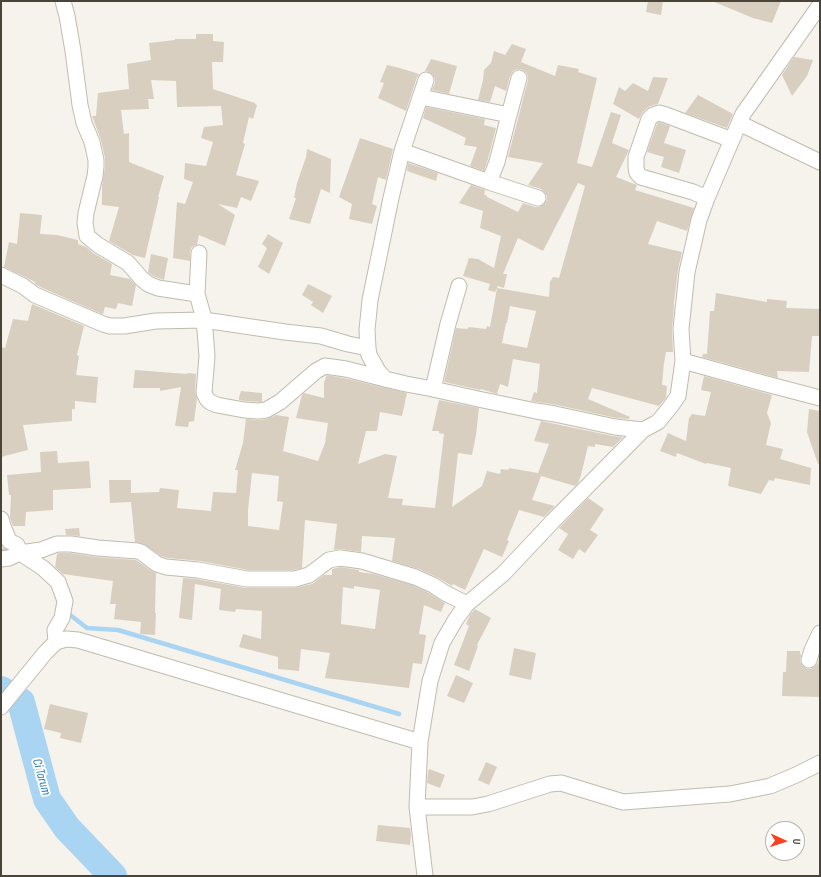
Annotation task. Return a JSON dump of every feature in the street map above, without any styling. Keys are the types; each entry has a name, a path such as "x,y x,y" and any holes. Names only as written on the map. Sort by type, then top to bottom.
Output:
{"street":[{"path":"63,1 74,51 80,105 96,160 95,176 86,213 85,223 88,236 98,245 128,263 148,284 158,288 197,294"},
{"path":"425,876 417,807 420,742 430,681 442,643 467,604 503,574 553,521 644,430 658,422 678,396 683,361 681,328 686,272 699,220 743,114 820,5"},
{"path":"490,182 497,162 519,78"},
{"path":"385,379 375,365 368,348 367,330 370,300 402,151 426,80"},
{"path":"421,97 509,115"},
{"path":"707,198 693,192 641,177 637,173 636,156 649,119 655,114 666,115 732,140"},
{"path":"739,123 820,162"},
{"path":"402,151 538,198"},
{"path":"199,253 197,294 204,320 206,356 204,393 208,400 217,405 244,410 266,410 280,402 316,371 325,366 346,369 536,412 555,414 615,427 644,430"},
{"path":"1,275 23,286 35,296 46,299 110,326 124,326 156,321 204,320 321,336 368,348"},
{"path":"433,388 448,324 459,286"},
{"path":"683,361 820,398"},
{"path":"1,519 2,526 9,541 17,545 13,555"},
{"path":"13,555 63,544 104,549 132,550 141,552 157,564 166,567 198,570 247,579 295,579 305,577 329,560 340,558 362,562 415,577 467,604"},
{"path":"13,555 43,568 58,582 65,601 62,618 56,630 56,642"},
{"path":"809,660 820,633"},
{"path":"1,707 45,653 56,642 66,638 78,640 420,742"},
{"path":"417,807 472,807 488,804 550,784 561,783 623,802 730,794 770,786 820,763"}],"building":[{"path":"648,1 663,1 661,15 646,12"},
{"path":"712,1 781,1 772,23 753,18"},
{"path":"196,34 213,34 213,41 224,42 223,62 212,62 213,89 257,105 253,119 249,117 243,143 245,144 236,175 259,181 251,201 241,197 237,208 218,204 235,215 225,246 199,235 197,245 191,248 190,261 173,258 177,202 185,204 193,182 184,179 185,163 206,166 213,142 201,138 204,127 223,125 221,106 177,107 176,81 151,80 154,99 148,99 149,109 121,110 124,134 129,133 129,162 164,176 145,258 133,255 109,241 119,207 102,205 102,185 105,158 101,140 92,116 96,116 98,93 129,89 127,64 151,60 149,43 175,39 196,39"},
{"path":"512,44 526,49 521,62 555,76 558,65 579,69 578,72 597,78 577,163 592,167 611,112 621,115 612,143 629,150 616,177 637,185 635,190 694,208 687,231 657,221 648,244 682,252 674,302 672,329 673,352 666,352 662,385 667,386 666,398 659,406 592,388 588,399 630,417 629,419 616,418 531,401 534,392 537,393 540,364 513,359 508,387 500,384 497,394 481,389 444,382 456,328 467,329 469,327 486,329 487,326 490,327 497,288 495,292 488,290 490,284 463,276 469,258 478,259 494,268 501,236 480,228 483,211 459,203 471,185 485,190 484,194 487,197 518,212 523,203 539,207 547,200 547,196 541,189 528,185 543,163 508,157 528,80 526,72 521,69 513,71 506,91 495,86 490,102 478,100 484,70 491,63 494,51 505,55","holes":["578,183 585,186 559,278 553,277 550,282 549,297 497,288 498,286 504,288 507,274 503,274 518,238 543,251","510,306 536,311 527,348 502,343"]},
{"path":"794,57 813,60 807,76 792,96 782,75"},
{"path":"431,59 457,66 449,94 432,90 435,83 435,78 432,74 425,71"},
{"path":"387,65 419,74 406,111 378,98 384,83 380,82"},
{"path":"653,77 668,78 658,104 647,108 639,119 613,104 619,87 625,91 633,83 648,91"},
{"path":"698,95 733,114 727,128 685,113"},
{"path":"426,107 485,119 484,125 496,128 484,171 470,166 477,147 464,145 466,138 423,118"},
{"path":"659,122 670,126 664,143 686,150 679,173 661,167 664,157 647,152"},
{"path":"360,138 393,149 386,180 378,177 372,204 377,206 372,224 349,219 352,204 339,197"},
{"path":"307,149 331,159 330,193 321,189 310,224 289,219 296,198 294,198 297,183 306,157"},
{"path":"408,163 438,173 436,181 407,171"},
{"path":"20,213 42,215 40,234 57,235 78,240 78,244 86,247 112,264 110,275 130,279 136,285 132,306 118,303 116,309 105,307 102,314 40,287 35,284 35,282 4,267 9,242 17,244"},
{"path":"268,234 283,243 269,274 258,267 267,248 262,244"},
{"path":"151,254 168,258 164,280 153,276 148,272"},
{"path":"308,284 332,296 323,313 311,305 313,302 302,295"},
{"path":"716,293 767,302 767,299 787,301 786,308 820,309 820,336 812,336 809,372 777,371 778,378 702,357 703,354 707,354 710,311 714,311"},
{"path":"32,304 84,326 77,355 79,356 76,375 98,377 96,403 75,401 75,409 72,409 72,421 23,425 28,450 1,457 1,347 5,348 13,319 28,321"},
{"path":"135,370 196,374 195,392 197,399 194,421 189,422 188,427 175,426 181,387 160,391 160,388 133,388"},
{"path":"327,375 407,393 402,416 380,412 377,431 366,431 358,464 385,454 397,456 388,498 403,499 402,505 435,508 444,434 439,433 439,431 432,431 439,400 479,408 472,455 458,453 452,507 482,486 487,471 500,474 501,469 508,470 509,468 538,473 549,444 534,441 541,421 623,437 613,447 595,444 595,447 588,446 581,475 575,486 541,476 532,500 555,506 544,517 519,510 502,557 484,549 465,590 453,584 452,586 419,569 392,561 395,538 362,536 361,552 341,549 334,550 337,524 305,520 302,568 294,570 248,570 200,561 168,558 161,556 144,544 135,542 131,502 110,503 109,480 131,480 131,493 159,492 160,488 179,490 177,508 211,511 213,492 236,493 238,470 235,470 243,443 246,419 267,419 276,415 289,417 283,451 318,461 325,443 328,423 296,418 302,395 304,393 324,398 324,382","holes":["252,473 279,476 277,501 283,502 279,530 248,526 248,510"]},
{"path":"704,376 772,395 767,413 771,423 766,445 783,449 780,459 811,468 810,485 775,478 774,481 769,480 761,494 728,486 731,468 706,464 677,453 676,457 660,451 668,433 686,441 689,418 692,414 705,416 711,392 701,390"},
{"path":"241,391 262,393 262,402 239,400"},
{"path":"809,409 820,411 820,463 818,464 807,432"},
{"path":"57,451 58,463 89,461 91,488 53,490 53,510 26,512 25,526 13,526 10,518 11,495 9,495 7,475 41,472 40,452"},
{"path":"588,498 604,509 590,530 598,535 585,553 579,549 573,559 558,550 568,534 559,528"},
{"path":"79,528 80,536 66,535 65,529"},
{"path":"57,554 136,560 156,573 155,635 140,634 141,622 114,619 116,604 110,604 113,581 63,574 55,567"},
{"path":"340,567 359,570 359,572 374,574 412,585 445,603 441,612 424,605 419,634 426,635 422,664 413,663 409,688 325,678 330,653 301,649 299,671 278,669 278,657 239,647 243,634 261,639 262,611 236,609 235,612 219,610 221,589 195,584 192,620 179,618 183,578 197,579 246,588 295,588 312,584 324,575 332,575 332,569","holes":["354,586 380,590 375,629 341,624 343,587 354,589"]},
{"path":"475,609 491,618 477,645 478,646 469,671 454,665 469,626 466,624 470,615"},
{"path":"514,648 536,653 531,680 509,675"},
{"path":"787,651 800,651 800,662 807,669 811,669 818,663 820,655 820,697 782,696 783,672 786,672"},
{"path":"456,675 473,683 464,703 447,696"},
{"path":"50,704 88,713 81,743 60,738 61,733 44,729"},
{"path":"486,762 497,767 489,785 478,780"},
{"path":"429,769 445,775 440,788 427,783"},
{"path":"378,825 410,828 410,845 376,841"}],"waterway":[{"path":"1,551 9,550 12,553"},
{"path":"65,611 87,628 118,630 399,714"},
{"name":"Ci Tarum","path":"1,690 21,702 47,799 67,828 113,876"}]}
